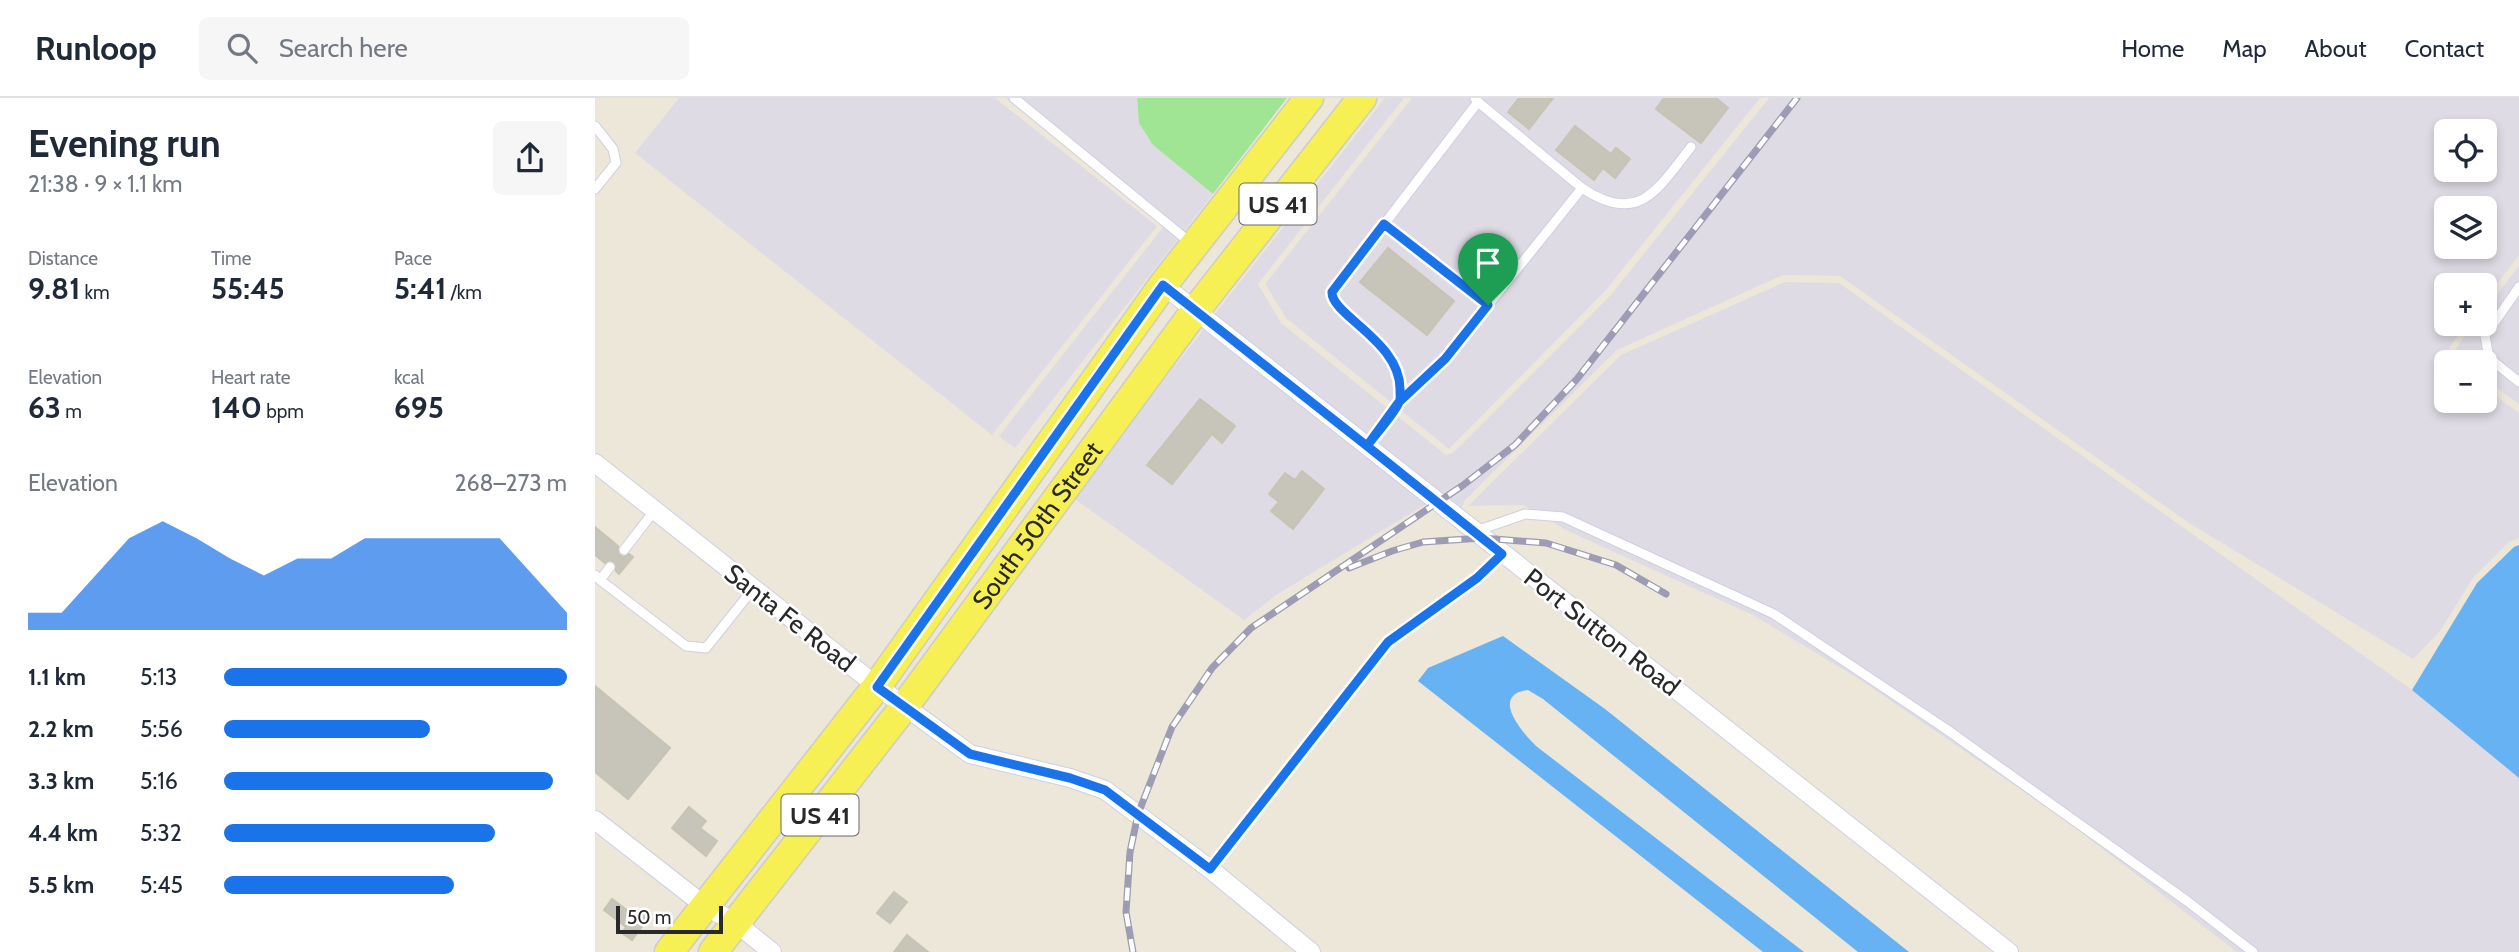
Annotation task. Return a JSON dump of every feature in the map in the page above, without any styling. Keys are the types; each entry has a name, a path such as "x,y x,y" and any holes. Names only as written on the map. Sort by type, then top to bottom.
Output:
{"main road":[{"name":"South 50th Street","path":"669,952 877,687 1163,285 1309,98"},
{"name":"South 50th Street","path":"713,952 905,707 1195,311 1362,98"}],"street":[{"name":"Port Sutton Road","path":"1163,285 2009,952"},
{"name":"Santa Fe Road","path":"595,463 877,687 970,754 1070,778 1105,790 1210,869 1311,952"},
{"path":"595,820 705,906 736,923 772,952"}],"lane":[{"path":"1014,98 1193,246"},
{"path":"1399,402 1400,381 1391,359 1374,337 1337,305 1332,296 1335,287 1477,100 1582,188 1601,201 1611,204 1635,203 1658,189 1691,147"},
{"path":"595,126 613,149 615,163 595,189"},
{"path":"1367,446 1399,402 1445,359 1582,188"},
{"path":"1384,224 1488,305"},
{"path":"2519,287 2485,336 2489,358 2519,382"},
{"path":"624,550 655,510"},
{"path":"1474,531 1525,514 1563,517 1774,614 1968,745 2187,901 2253,952"},
{"path":"1210,869 1388,642 1477,578 1502,554"},
{"path":"610,567 598,578 686,646 706,648 753,589"}],"shaded area":[{"path":"679,98 995,98 1157,226 992,435 635,153"},
{"path":"1006,98 1137,98 1139,123 1153,145 1213,194 1015,448 999,436 1164,226"},
{"path":"1385,98 1404,98 1258,284 1281,323 1446,455 1453,453 1610,296 1769,98 2519,98 2519,255 2497,284 2497,273 2434,273 2434,336 2458,336 2448,350 2434,350 2434,413 2497,413 2497,397 2519,413 2519,538 2509,542 2473,578 2440,631 2413,659 2189,523 1840,276 1783,275 1617,350 1464,501 1462,508 1214,315"},
{"path":"1412,98 1760,98 1605,291 1449,449 1286,318 1265,284"},
{"path":"2519,266 2519,404 2497,388 2497,350 2455,350 2465,336 2497,336 2497,294"},
{"path":"1785,282 1839,283 2412,690 2519,778 2519,952 2237,952 2064,819 1859,679 1753,615 1566,530 1523,505 1468,506 1621,355"},
{"path":"1204,329 1426,504 1276,595 1244,620 1072,497"}],"green space":[{"path":"1137,98 1287,98 1213,194 1153,145 1139,123"}],"water":[{"path":"2519,545 2519,778 2412,690 2477,583"},
{"path":"1503,636 1605,709 1909,952 1858,952 1543,699 1528,690 1517,693 1511,699 1512,715 1536,746 1804,952 1763,952 1418,681 1428,668"}],"building":[{"path":"1519,98 1553,98 1529,129 1508,112"},
{"path":"1664,98 1716,98 1728,108 1701,143 1656,109"},
{"path":"1575,126 1611,154 1616,148 1630,159 1615,178 1603,168 1594,180 1556,150"},
{"path":"1388,248 1454,301 1427,335 1360,282"},
{"path":"1200,399 1235,426 1222,443 1212,434 1172,484 1147,465"},
{"path":"1302,471 1324,489 1293,529 1271,511 1279,502 1269,494 1285,473 1295,480"},
{"path":"595,527 618,546 619,555 624,557 629,554 633,557 619,574 615,562 610,560 605,563 595,555"},
{"path":"595,686 670,748 628,799 595,772"},
{"path":"689,807 706,821 700,828 717,841 706,856 672,828"},
{"path":"894,892 907,902 890,923 877,913"},
{"path":"612,899 635,916 639,910 649,917 632,940 622,933 626,927 604,910"},
{"path":"907,935 928,952 894,952"}],"railway":[{"path":"1133,952 1126,912 1130,852 1138,814 1172,727 1212,668 1251,628 1462,486 1515,445 1577,379 1797,98"},
{"path":"1349,568 1423,542 1482,538 1546,543 1616,565 1666,594"}],"route":[{"path":"1488,305 1384,224 1332,292 1333,301 1374,337 1391,359 1400,381 1399,402 1367,446 1502,554 1477,578 1388,642 1210,869 1105,790 1070,778 970,754 877,687 1163,285 1367,446 1399,402 1445,359 1488,305"}]}
